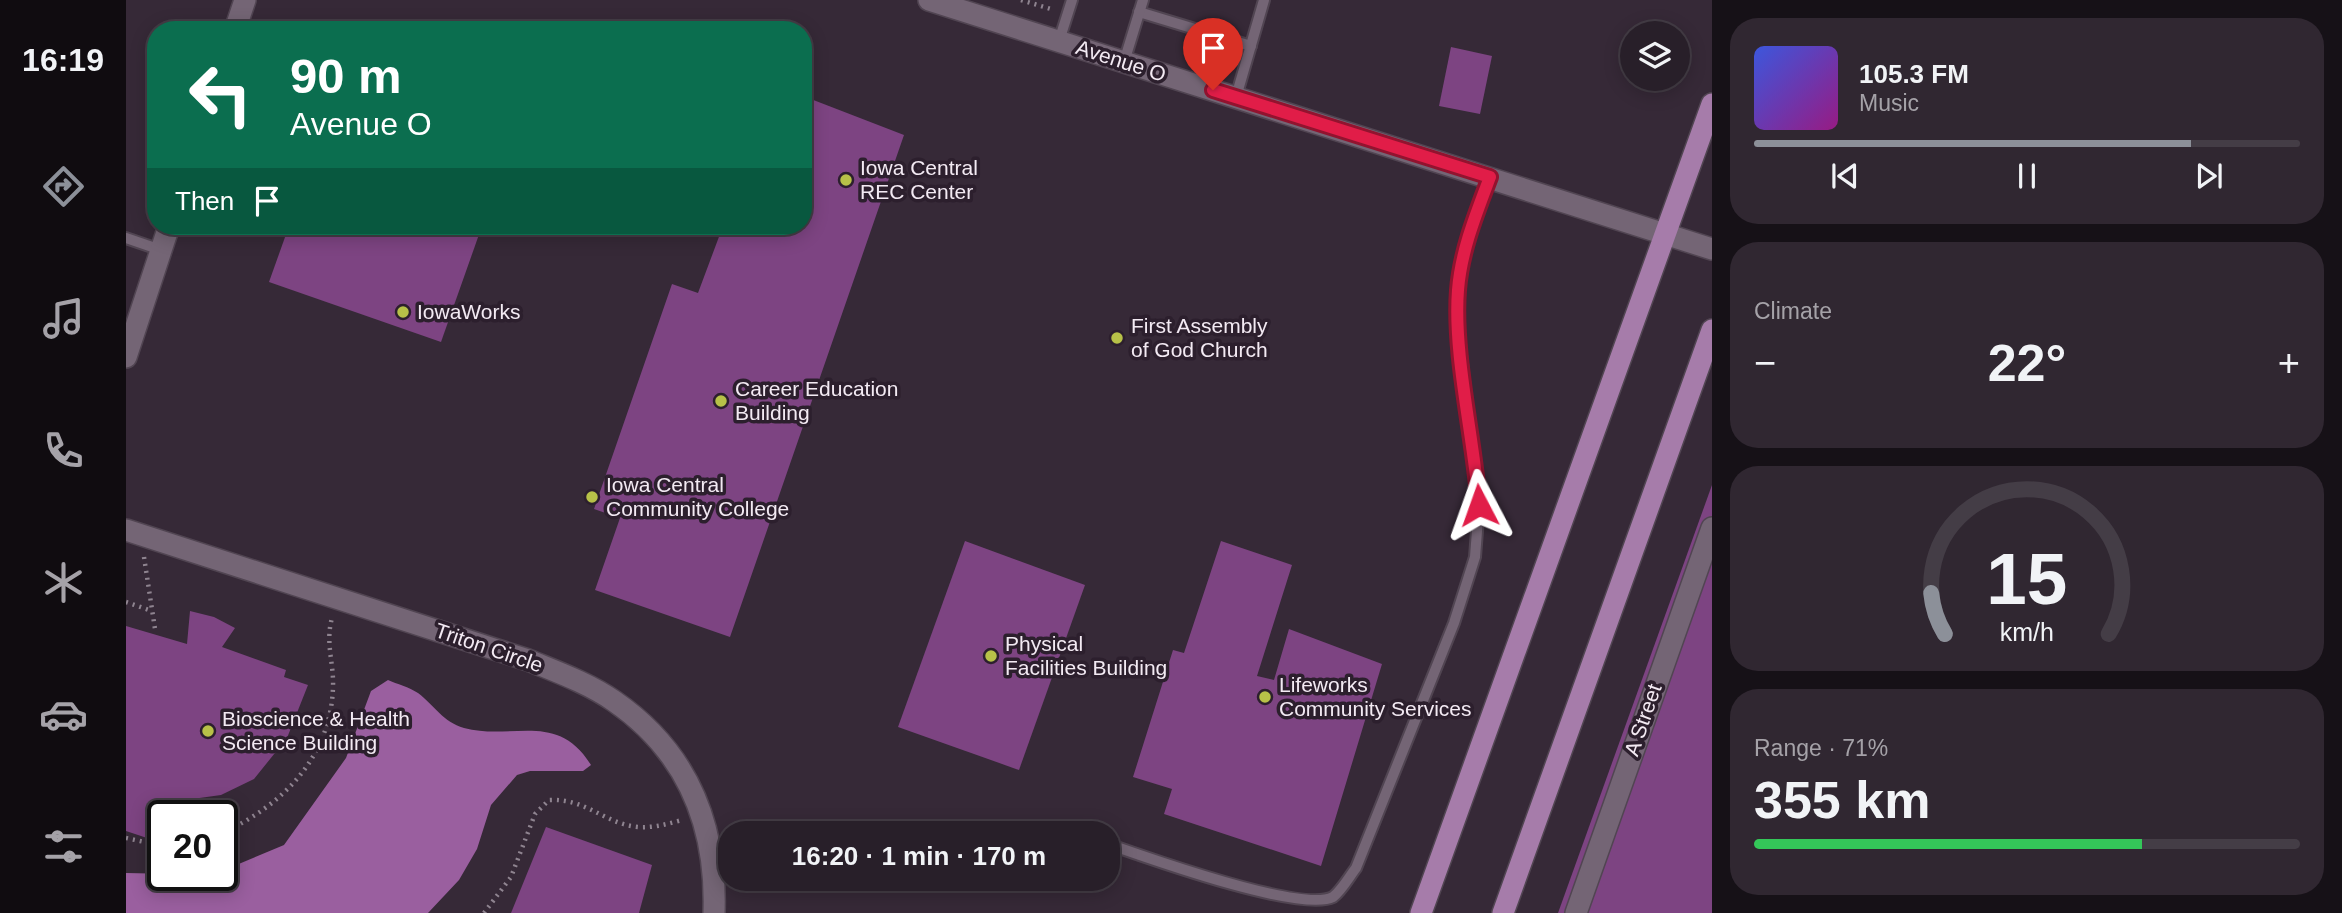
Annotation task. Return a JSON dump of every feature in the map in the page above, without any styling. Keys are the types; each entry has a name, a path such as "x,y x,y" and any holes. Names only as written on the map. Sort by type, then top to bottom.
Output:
{"main road":[{"path":"1421,913 1712,104"},
{"path":"1503,913 1712,330"}],"street":[{"path":"238,21 245,0"},
{"name":"Avenue O","path":"929,0 1712,249"},
{"path":"126,356 166,235"},
{"name":"A Street","path":"1576,913 1712,528"},
{"name":"Triton Circle","path":"133,532 528,660 571,677 614,701 647,729 671,759 703,813 712,846 714,913"}],"lane":[{"path":"1059,41 1072,0"},
{"path":"1236,97 1264,0"},
{"path":"1124,62 1141,6 1251,46"},
{"path":"1120,848 1271,900 1306,904 1332,898 1356,868 1454,623 1475,557 1478,494 1459,338 1458,291 1466,241 1490,177"},
{"path":"126,238 162,250"}],"path":[{"path":"1021,0 1067,15"},
{"path":"133,532 155,629"},
{"path":"238,825 265,811 287,792 321,742 331,714 334,684 327,636 338,598"},
{"path":"126,602 152,611"},
{"path":"484,913 511,877 535,814 549,800 564,799 590,807 614,821 636,827 657,827 703,813"},
{"path":"126,838 147,842"}],"shaded area":[{"path":"388,680 418,693 444,717 464,728 499,732 533,731 564,738 578,748 591,765 583,771 530,771 517,775 491,805 477,849 459,880 428,913 126,913 126,873 147,873 147,891 238,891 238,864 284,845 346,758 371,691"}],"building":[{"path":"1451,47 1492,56 1480,114 1439,106"},
{"name":"Career Education Building","path":"812,99 904,135 730,637 595,590 620,518 594,509 672,284 698,293 720,235 812,235"},
{"name":"IowaWorks","path":"286,235 479,235 441,342 269,282"},
{"path":"1712,485 1712,913 1558,913"},
{"name":"Physical Facilities Building","path":"965,541 1085,585 1019,770 898,727"},
{"name":"Lifeworks Community Services","path":"1221,541 1292,565 1257,676 1274,680 1289,629 1382,664 1321,866 1164,814 1172,789 1133,777 1173,650 1184,653"},
{"name":"Bioscience & Health Science Building","path":"190,611 214,617 235,628 222,647 286,670 284,677 308,685 287,738 254,779 221,795 185,800 147,800 147,838 126,831 126,626 187,644"},
{"path":"546,827 652,865 639,913 511,913"}],"place":[{"name":"Iowa Central REC Center","path":"846,180"},
{"name":"IowaWorks","path":"403,312"},
{"name":"First Assembly of God Church","path":"1117,338"},
{"name":"Career Education Building","path":"721,401"},
{"name":"Iowa Central Community College","path":"592,497"},
{"name":"Physical Facilities Building","path":"991,656"},
{"name":"Lifeworks Community Services","path":"1265,697"},
{"name":"Bioscience & Health Science Building","path":"208,731"}],"route":[{"path":"1213,90 1490,177 1466,241 1458,291 1459,338 1476,461 1479,505"}]}
